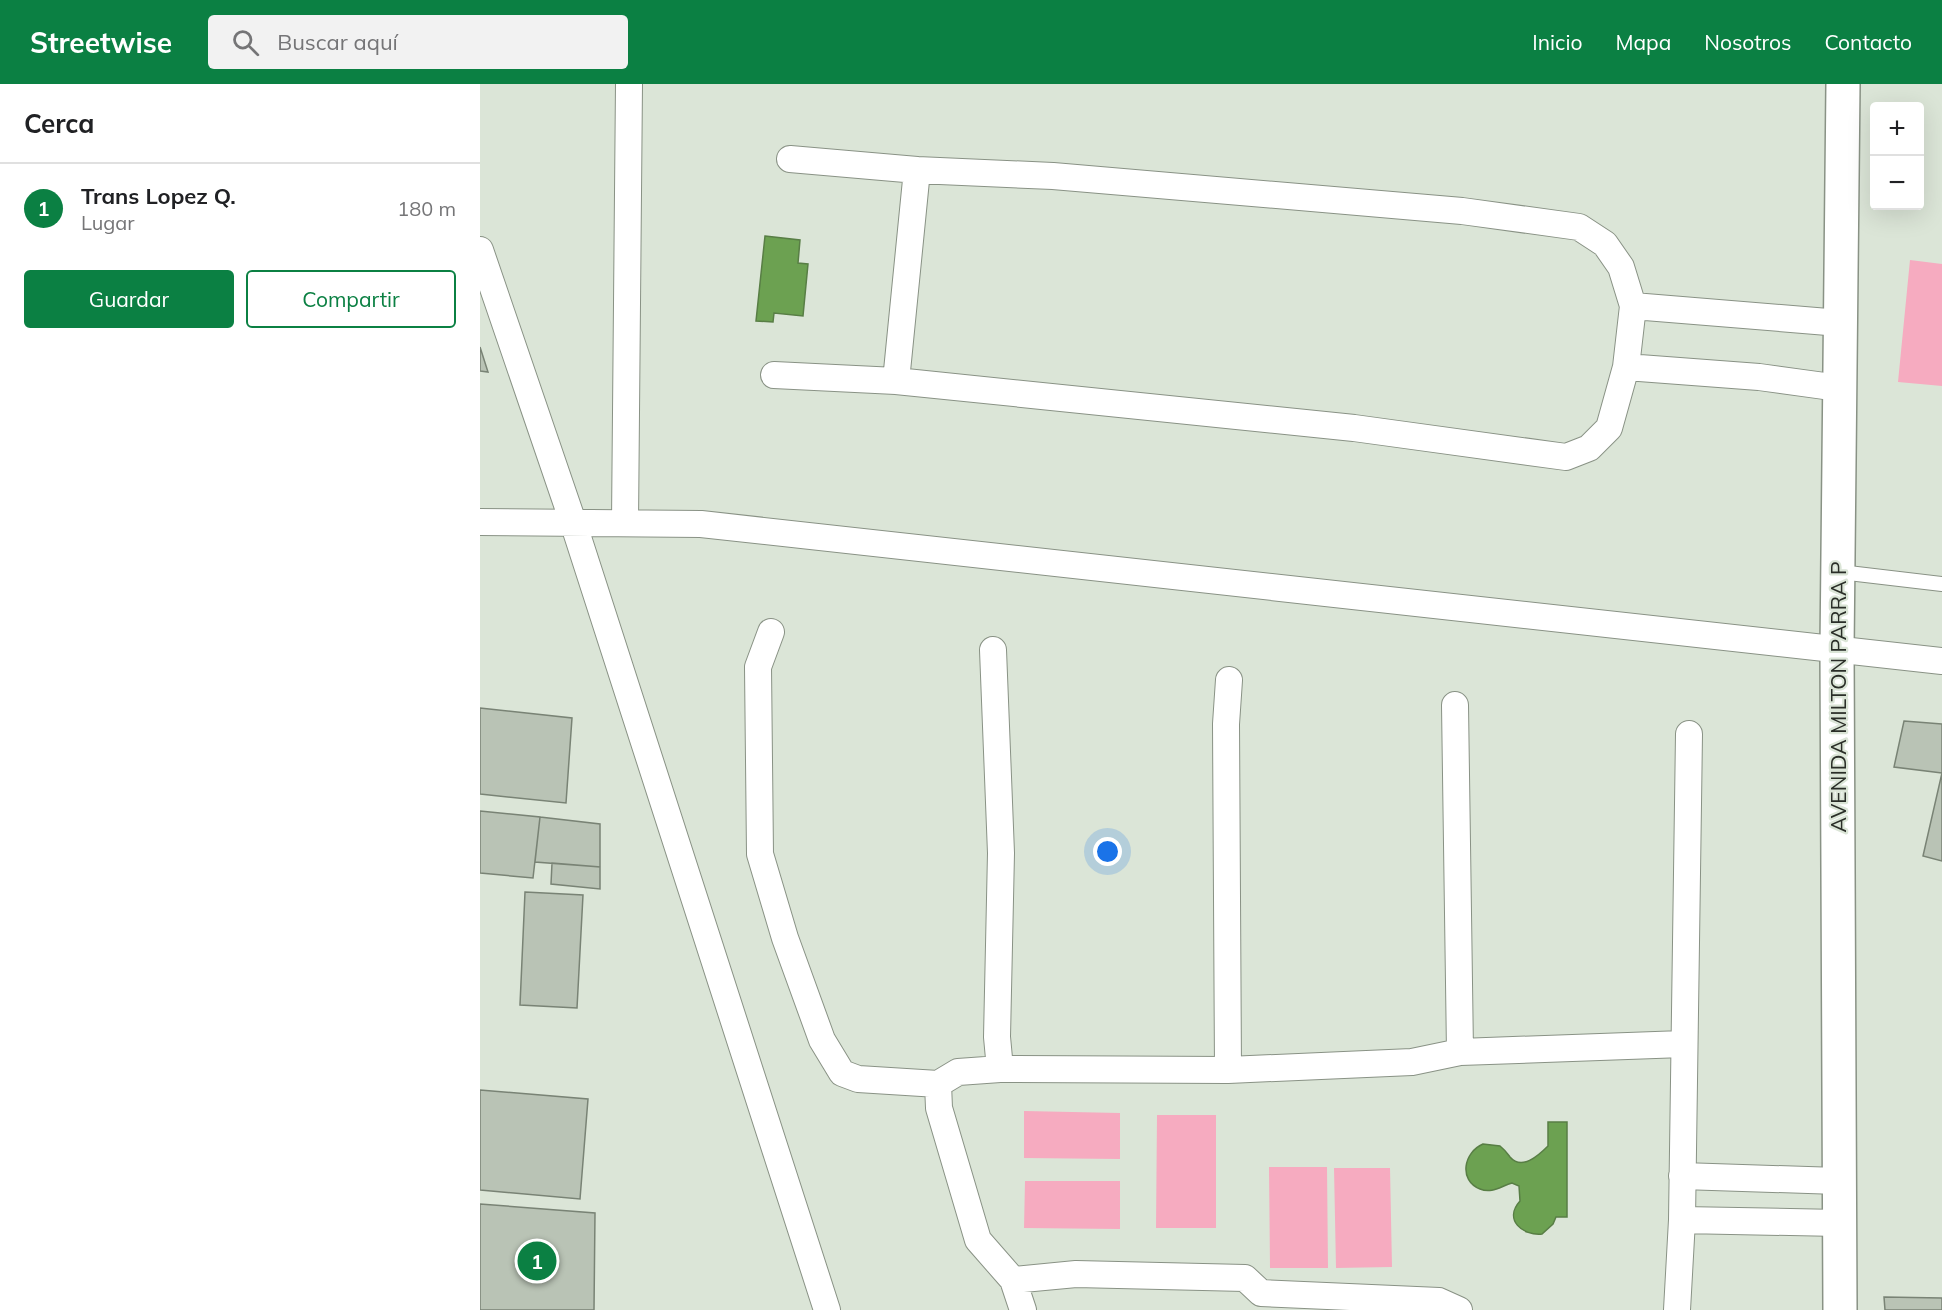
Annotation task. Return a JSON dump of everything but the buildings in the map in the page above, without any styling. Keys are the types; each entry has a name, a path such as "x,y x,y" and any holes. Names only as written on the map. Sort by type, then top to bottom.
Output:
{"street":[{"path":"625,523 629,84"},
{"name":"AVENIDA MILTON PARRA P","path":"1840,1310 1837,648 1840,572 1839,388 1843,84"},
{"path":"774,375 896,381 1354,428 1566,457 1589,448 1609,428 1626,367 1633,306 1621,267 1605,244 1579,227 1462,211 1053,176 917,170 790,159"},
{"path":"896,381 917,170"},
{"path":"480,250 574,525 827,1310"},
{"path":"1633,306 1840,323"},
{"path":"1626,367 1760,377 1839,388"},
{"path":"480,522 574,525 701,524 1942,661"},
{"path":"771,632 758,667 760,854 785,938 822,1040 842,1073 858,1079 938,1084 958,1072 999,1069 1228,1070 1412,1062 1460,1052 1683,1044"},
{"path":"993,650 1001,853 997,1036 999,1069"},
{"path":"1228,1070 1226,724 1229,680"},
{"path":"1455,705 1460,1052"},
{"path":"1677,1310 1682,1220 1689,734"},
{"path":"938,1084 939,1108 978,1240 1013,1280 1023,1310"},
{"path":"1682,1176 1838,1181"},
{"path":"1682,1220 1839,1223"},
{"path":"1013,1280 1076,1274 1245,1278 1262,1301 1440,1301 1459,1310"}],"lane":[{"path":"1840,572 1942,584"}],"shaded area":[{"path":"765,236 800,240 798,263 808,264 803,316 774,313 773,322 756,321"},
{"path":"1910,260 1942,264 1942,386 1898,382"},
{"path":"1024,1111 1120,1113 1120,1159 1024,1158"},
{"path":"1157,1115 1216,1115 1216,1228 1156,1228"},
{"path":"1548,1122 1567,1122 1567,1217 1556,1217 1553,1224 1542,1234 1535,1234 1522,1229 1514,1220 1515,1208 1520,1201 1519,1186 1512,1183 1492,1190 1480,1189 1469,1179 1466,1166 1471,1153 1483,1144 1500,1146 1515,1161 1530,1160 1548,1146"},
{"path":"1269,1167 1327,1167 1328,1268 1270,1268"},
{"path":"1334,1168 1390,1168 1392,1267 1336,1268"},
{"path":"1025,1181 1120,1181 1120,1229 1024,1228"}],"place":[{"name":"Trans Lopez Q.","path":"537,1261"}]}
